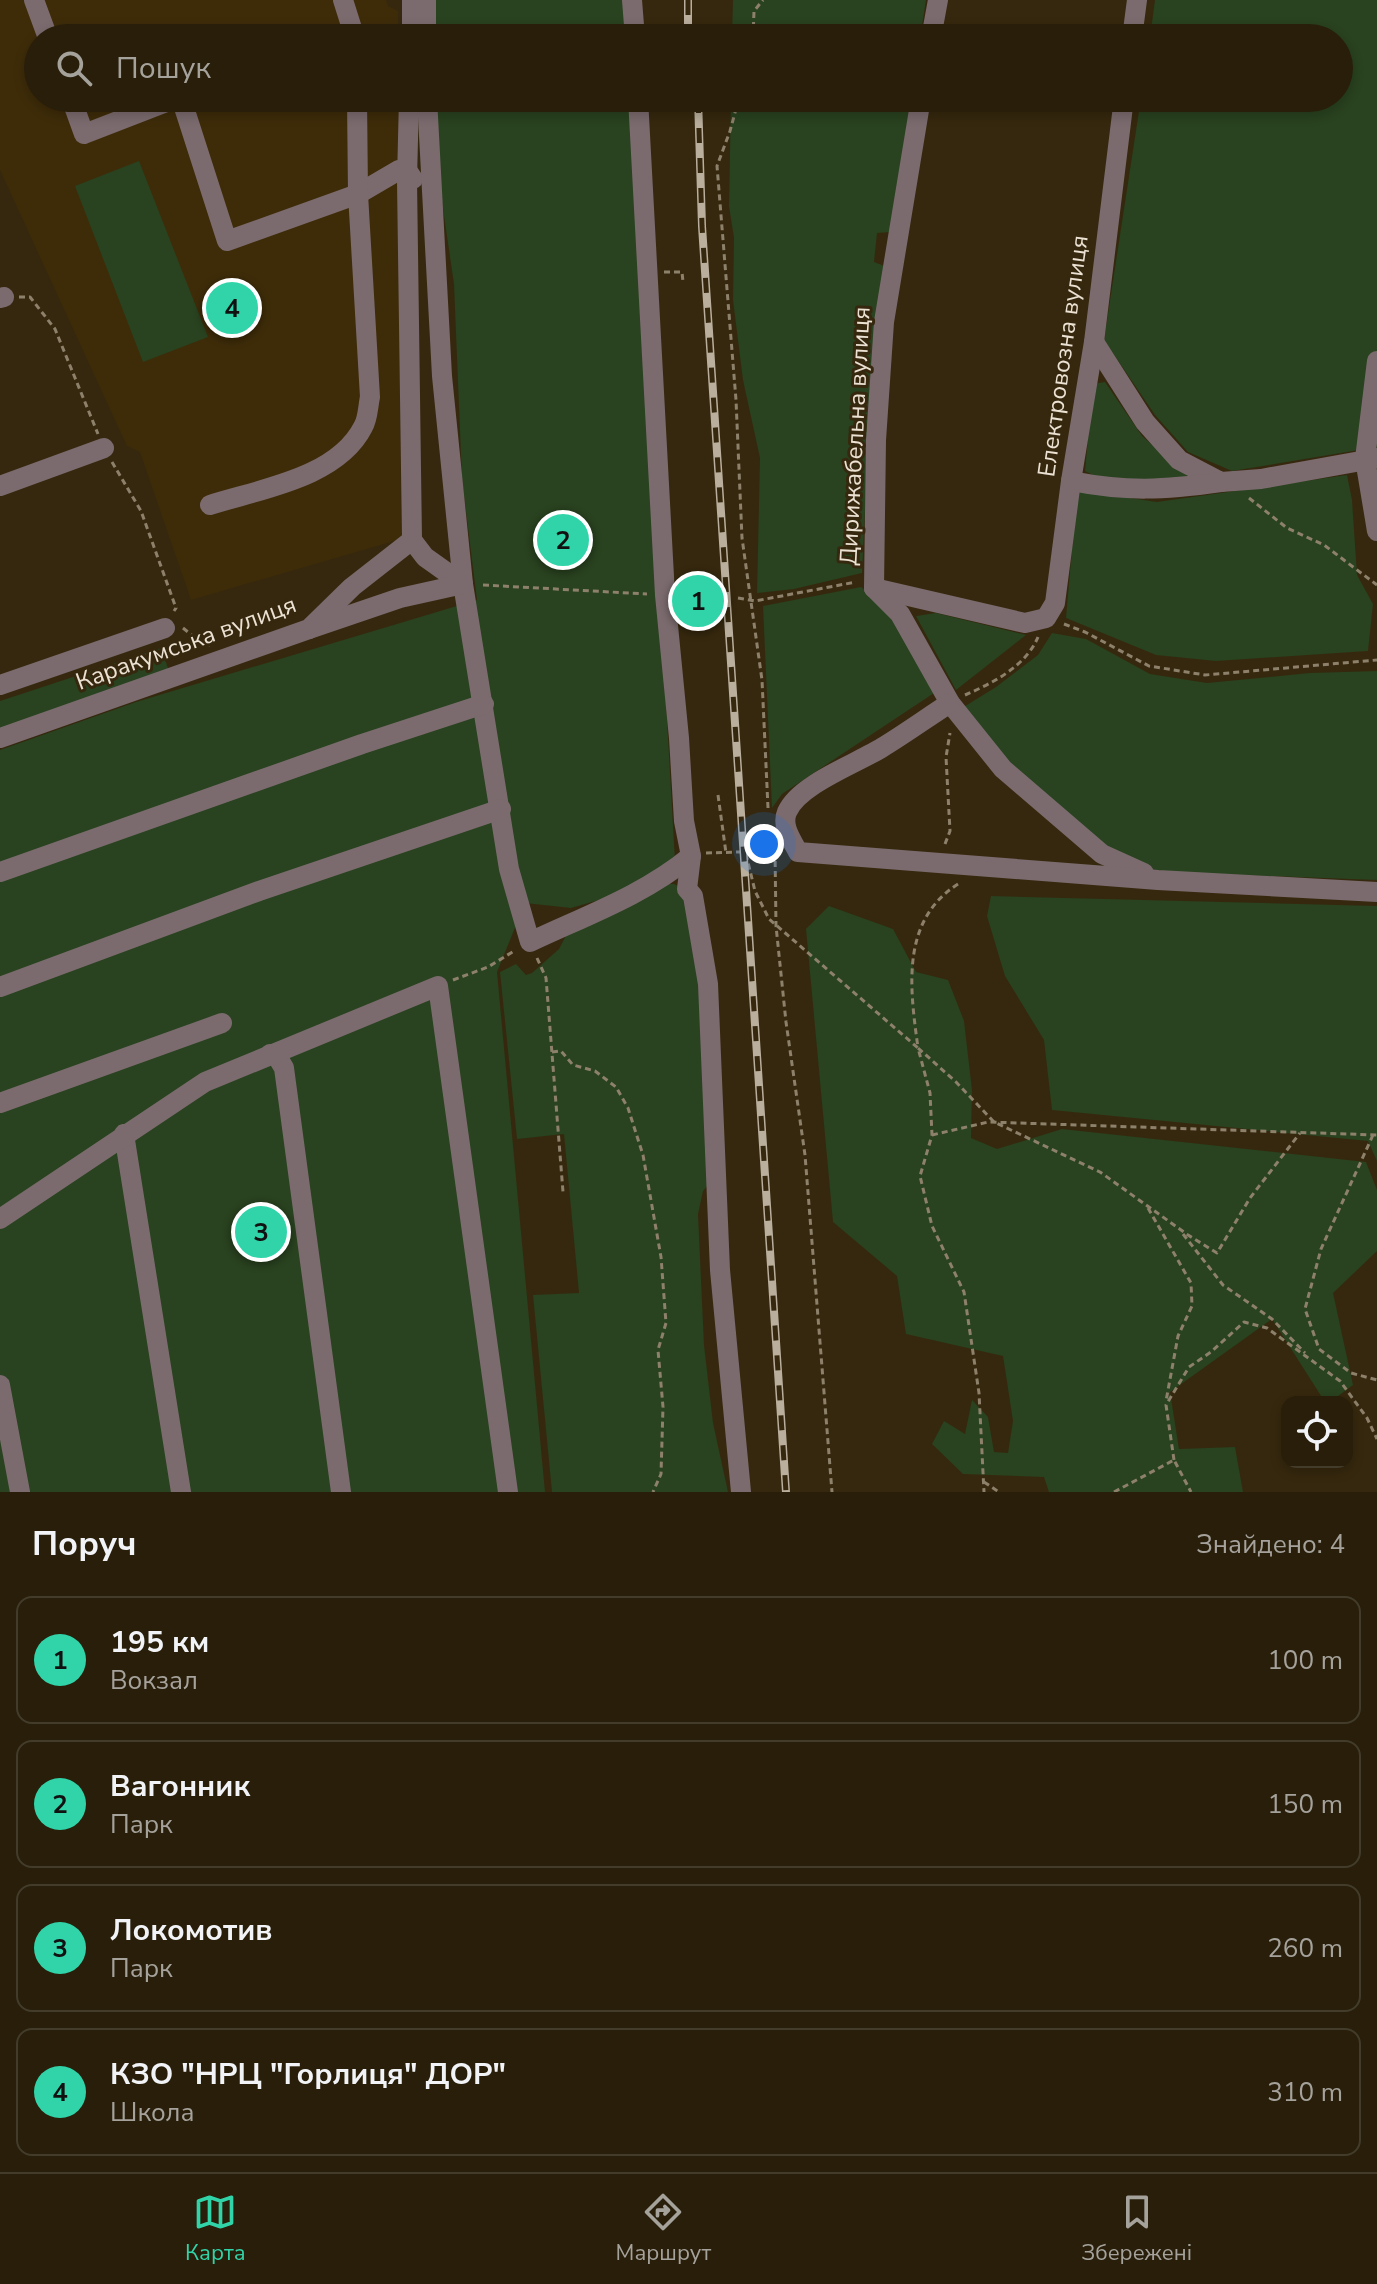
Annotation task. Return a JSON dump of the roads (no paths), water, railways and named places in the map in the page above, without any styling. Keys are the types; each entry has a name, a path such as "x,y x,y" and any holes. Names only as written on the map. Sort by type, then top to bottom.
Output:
{"street":[{"path":"34,0 43,24"},
{"path":"343,0 351,24"},
{"path":"412,0 412,24"},
{"path":"426,0 426,24"},
{"path":"632,0 634,24"},
{"path":"934,24 938,0"},
{"path":"1134,24 1137,0"},
{"path":"76,112 84,134 142,112"},
{"path":"184,112 227,241 358,194 399,170 407,170"},
{"path":"210,505 313,473 342,455 364,426 370,397 358,194 357,112"},
{"path":"409,112 412,540 425,557 463,584"},
{"path":"428,112 442,376 463,584 509,869 530,942 611,905 670,873 691,856"},
{"path":"639,112 665,595 684,821 691,856 687,889 693,896 708,984 720,1270 741,1492"},
{"name":"Дирижабельна вулиця","path":"874,588 876,440 884,322 919,112"},
{"name":"Електровозна вулиця","path":"874,588 1025,623 1046,618 1055,603 1094,342 1122,112"},
{"path":"407,170 435,210"},
{"path":"1094,342 1145,422 1179,460 1221,482"},
{"path":"1377,361 1371,458 1377,531"},
{"path":"0,486 104,448"},
{"path":"1071,481 1130,490 1162,490 1261,479 1371,458"},
{"name":"Каракумська вулиця","path":"0,738 309,629 352,587 412,540"},
{"path":"309,629 400,598 463,584"},
{"path":"874,588 900,614 950,703 1003,769 1102,854 1158,880"},
{"name":"Каракумська вулиця","path":"0,685 174,628"},
{"path":"950,703 797,798 786,814 786,830 798,852 1158,880 1377,892"},
{"path":"0,872 484,704"},
{"path":"0,987 259,891 501,809"},
{"path":"0,1219 205,1082 438,986 508,1492"},
{"path":"0,1103 222,1023"},
{"path":"270,1054 278,1058 284,1068 341,1492"},
{"path":"124,1134 181,1492"},
{"path":"0,1385 20,1492"}],"railway":[{"path":"688,0 688,24"},
{"path":"698,112 702,226 786,1492"}],"place":[{"name":"КЗО \"НРЦ \"Горлиця\" ДОР\"","path":"232,308"},
{"name":"Вагонник","path":"563,540"},
{"name":"195 км","path":"698,601"},
{"name":"Локомотив","path":"261,1232"}]}
